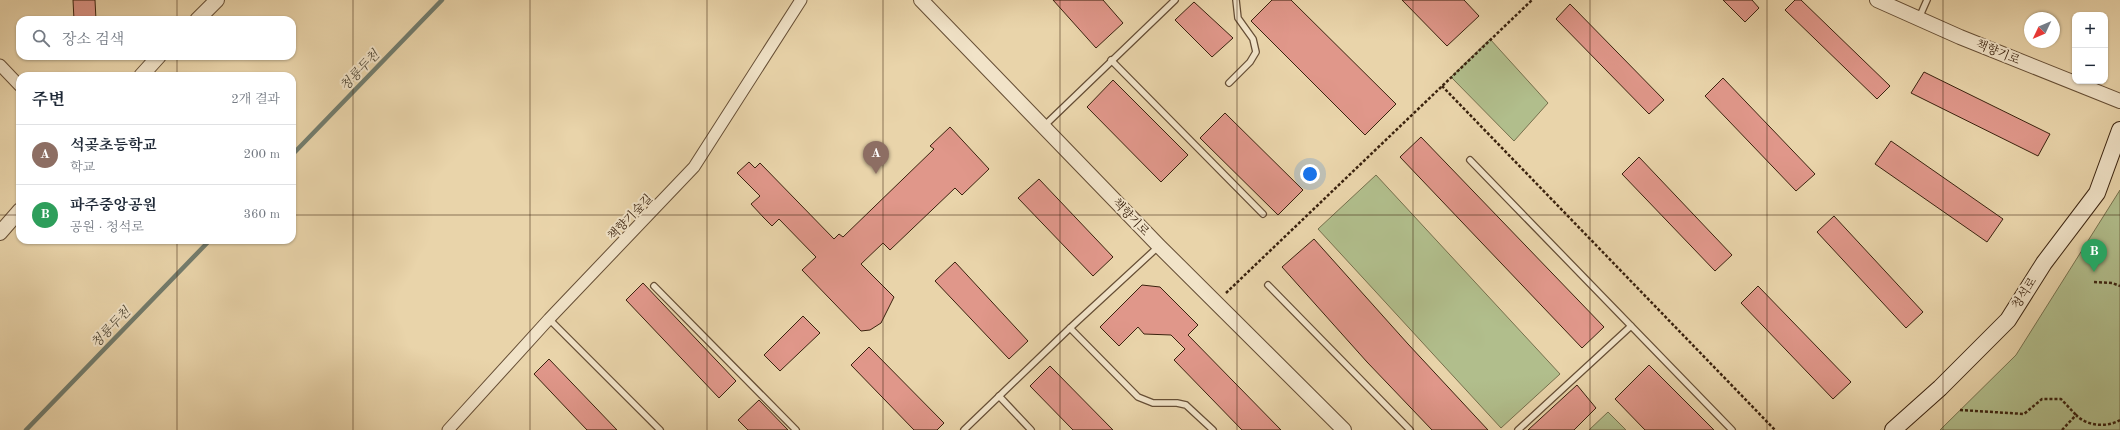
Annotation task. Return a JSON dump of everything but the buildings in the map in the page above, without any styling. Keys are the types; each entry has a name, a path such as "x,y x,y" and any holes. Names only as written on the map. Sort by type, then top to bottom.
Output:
{"main road":[{"name":"청석로","path":"1893,430 1940,388 2008,320 2044,263 2097,193 2120,130"}],"street":[{"path":"201,16 217,0"},
{"name":"책향기숲길","path":"448,430 549,319 694,168 801,0"},
{"name":"책향기로","path":"921,0 1216,303 1344,430"},
{"name":"책향기로","path":"1878,0 2120,101"},
{"path":"145,72 155,60"},
{"path":"0,66 16,82"},
{"path":"0,233 16,215"}],"lane":[{"path":"1043,127 1175,0"},
{"path":"1229,83 1250,62 1256,52 1253,39 1238,18 1236,0"},
{"path":"1919,18 1927,0"},
{"path":"1111,60 1263,214"},
{"path":"1470,160 1732,430"},
{"path":"964,430 1070,328 1160,246"},
{"path":"1268,285 1410,430"},
{"path":"654,286 796,430"},
{"path":"549,319 660,430"},
{"path":"1518,430 1631,326"},
{"path":"1070,328 1138,397 1154,403 1177,403 1186,405 1213,430"},
{"path":"999,396 1031,430"}],"path":[{"path":"1216,303 1532,0"},
{"path":"1442,86 1775,430"},
{"path":"2094,282 2112,283 2120,286"},
{"path":"1960,410 2024,414 2042,399 2061,399 2082,421 2102,425 2120,420"},
{"path":"2062,430 2076,415"}],"green space":[{"path":"1490,39 1548,103 1514,141 1451,77"},
{"path":"1376,175 1560,374 1501,428 1318,229"},
{"path":"2120,190 2120,430 1940,430 2016,355"},
{"path":"1608,412 1626,430 1589,430"}],"waterway":[{"name":"청룡두천","path":"296,151 442,0"},
{"name":"청룡두천","path":"26,430 206,244"}],"place":[{"name":"석곶초등학교","path":"876,174"},
{"name":"파주중앙공원","path":"2094,272"}]}
